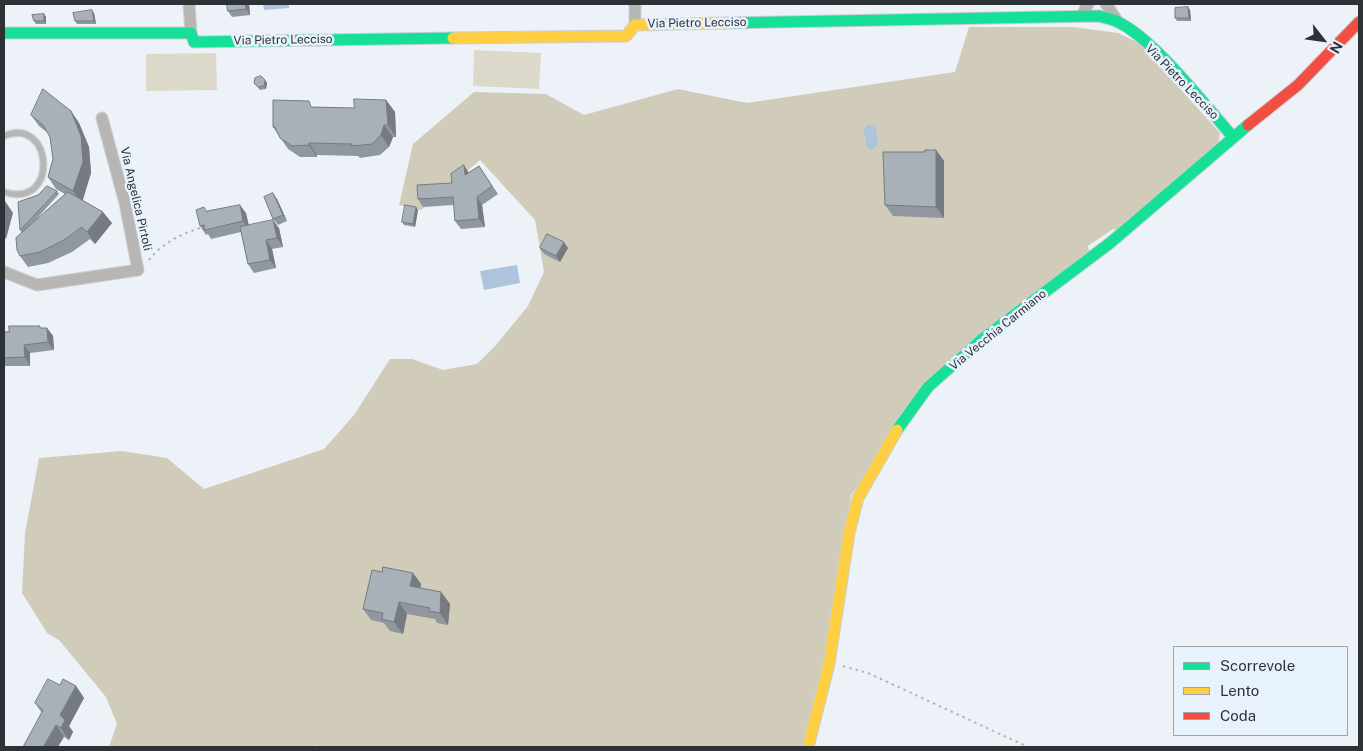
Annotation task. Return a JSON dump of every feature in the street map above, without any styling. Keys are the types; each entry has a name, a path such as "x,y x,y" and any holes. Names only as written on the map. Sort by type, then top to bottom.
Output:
{"street":[{"path":"188,4 191,33"},
{"path":"634,4 635,24"},
{"path":"1082,15 1088,4"},
{"path":"1106,4 1118,22"},
{"name":"Via Pietro Lecciso","path":"4,33 191,33 194,42 626,36 635,24 1099,16 1118,22 1146,43 1173,68 1233,137"},
{"name":"Via Vecchia Carmiano","path":"808,747 828,664 849,533 858,498 896,431 928,387 982,340 1110,243 1233,137 1298,85 1359,22"},
{"name":"Via Angelica Pirtoli","path":"4,272 37,285 138,270 125,203 102,118"}],"lane":[{"path":"4,136 17,134 34,141 44,157 45,166 43,175 31,190 21,194 4,192"}],"path":[{"path":"147,263 154,253 183,233 200,228"},
{"path":"828,664 849,666 868,673 1028,747"}],"shaded area":[{"path":"969,27 1073,27 1118,33 1139,43 1220,133 1218,146 1120,230 1113,229 1088,246 1090,255 966,348 851,495 824,668 804,747 319,747 318,745 312,747 109,747 117,724 106,697 59,640 47,633 22,593 25,533 39,458 122,451 167,458 204,489 324,449 354,415 390,359 412,359 443,370 477,364 496,345 528,306 544,272 535,220 480,160 421,210 399,205 413,144 474,92 546,94 584,115 678,89 747,103 955,72"},
{"path":"474,50 541,53 539,89 473,86"},
{"path":"216,53 217,90 146,91 146,54"}],"water":[{"path":"263,4 289,4 289,8 264,10"},
{"path":"869,124 876,128 878,145 871,150 866,146 866,139 863,133"},
{"path":"517,265 520,283 484,290 480,271"}],"building":[{"path":"227,4 245,4 246,9 228,11"},
{"path":"1188,7 1189,18 1175,18 1175,8"},
{"path":"92,10 94,21 75,21 73,13"},
{"path":"44,14 44,21 34,21 32,15"},
{"path":"261,76 265,80 264,86 258,87 254,83 255,78"},
{"path":"43,89 71,111 81,136 83,162 73,191 48,177 53,159 50,137 43,125 31,115"},
{"path":"354,99 386,100 388,125 384,125 381,135 372,144 351,146 352,144 309,143 309,145 292,146 280,138 275,127 273,127 273,100 309,101 311,107 354,108"},
{"path":"925,150 936,150 936,207 885,205 883,152 925,152"},
{"path":"464,165 465,175 479,166 492,186 477,197 479,219 455,221 453,197 418,199 417,185 452,183 451,174"},
{"path":"47,186 57,191 20,230 18,202 38,195"},
{"path":"68,192 103,212 87,232 82,227 64,240 40,252 20,256 17,250 16,238"},
{"path":"273,193 283,215 273,219 264,197"},
{"path":"240,205 243,221 205,230 204,225 200,226 196,210 204,207 206,211"},
{"path":"405,205 416,207 413,224 402,222"},
{"path":"273,220 277,238 266,240 270,260 248,264 240,227"},
{"path":"547,234 564,242 556,256 540,248"},
{"path":"9,326 40,326 40,328 47,328 48,342 24,345 25,357 4,358 4,332 9,332"},
{"path":"383,567 413,573 410,586 441,592 440,613 429,611 430,608 399,602 394,622 382,619 383,613 363,609 372,570 382,572"},
{"path":"48,679 60,685 63,679 76,686 60,715 65,720 61,728 56,725 43,747 23,747 43,710 35,703"}],"traffic: fast":[{"path":"726,23 1099,16 1118,22 1148,43 1233,137"},
{"path":"4,33 191,33 194,42 453,38"},
{"path":"897,430 928,387 981,340 1110,243 1248,125"}],"traffic: slow":[{"path":"453,38 626,36 635,25 726,23"},
{"path":"808,747 829,664 849,533 858,498 897,430"}],"traffic: jam":[{"path":"1248,125 1298,85 1359,22"}]}
